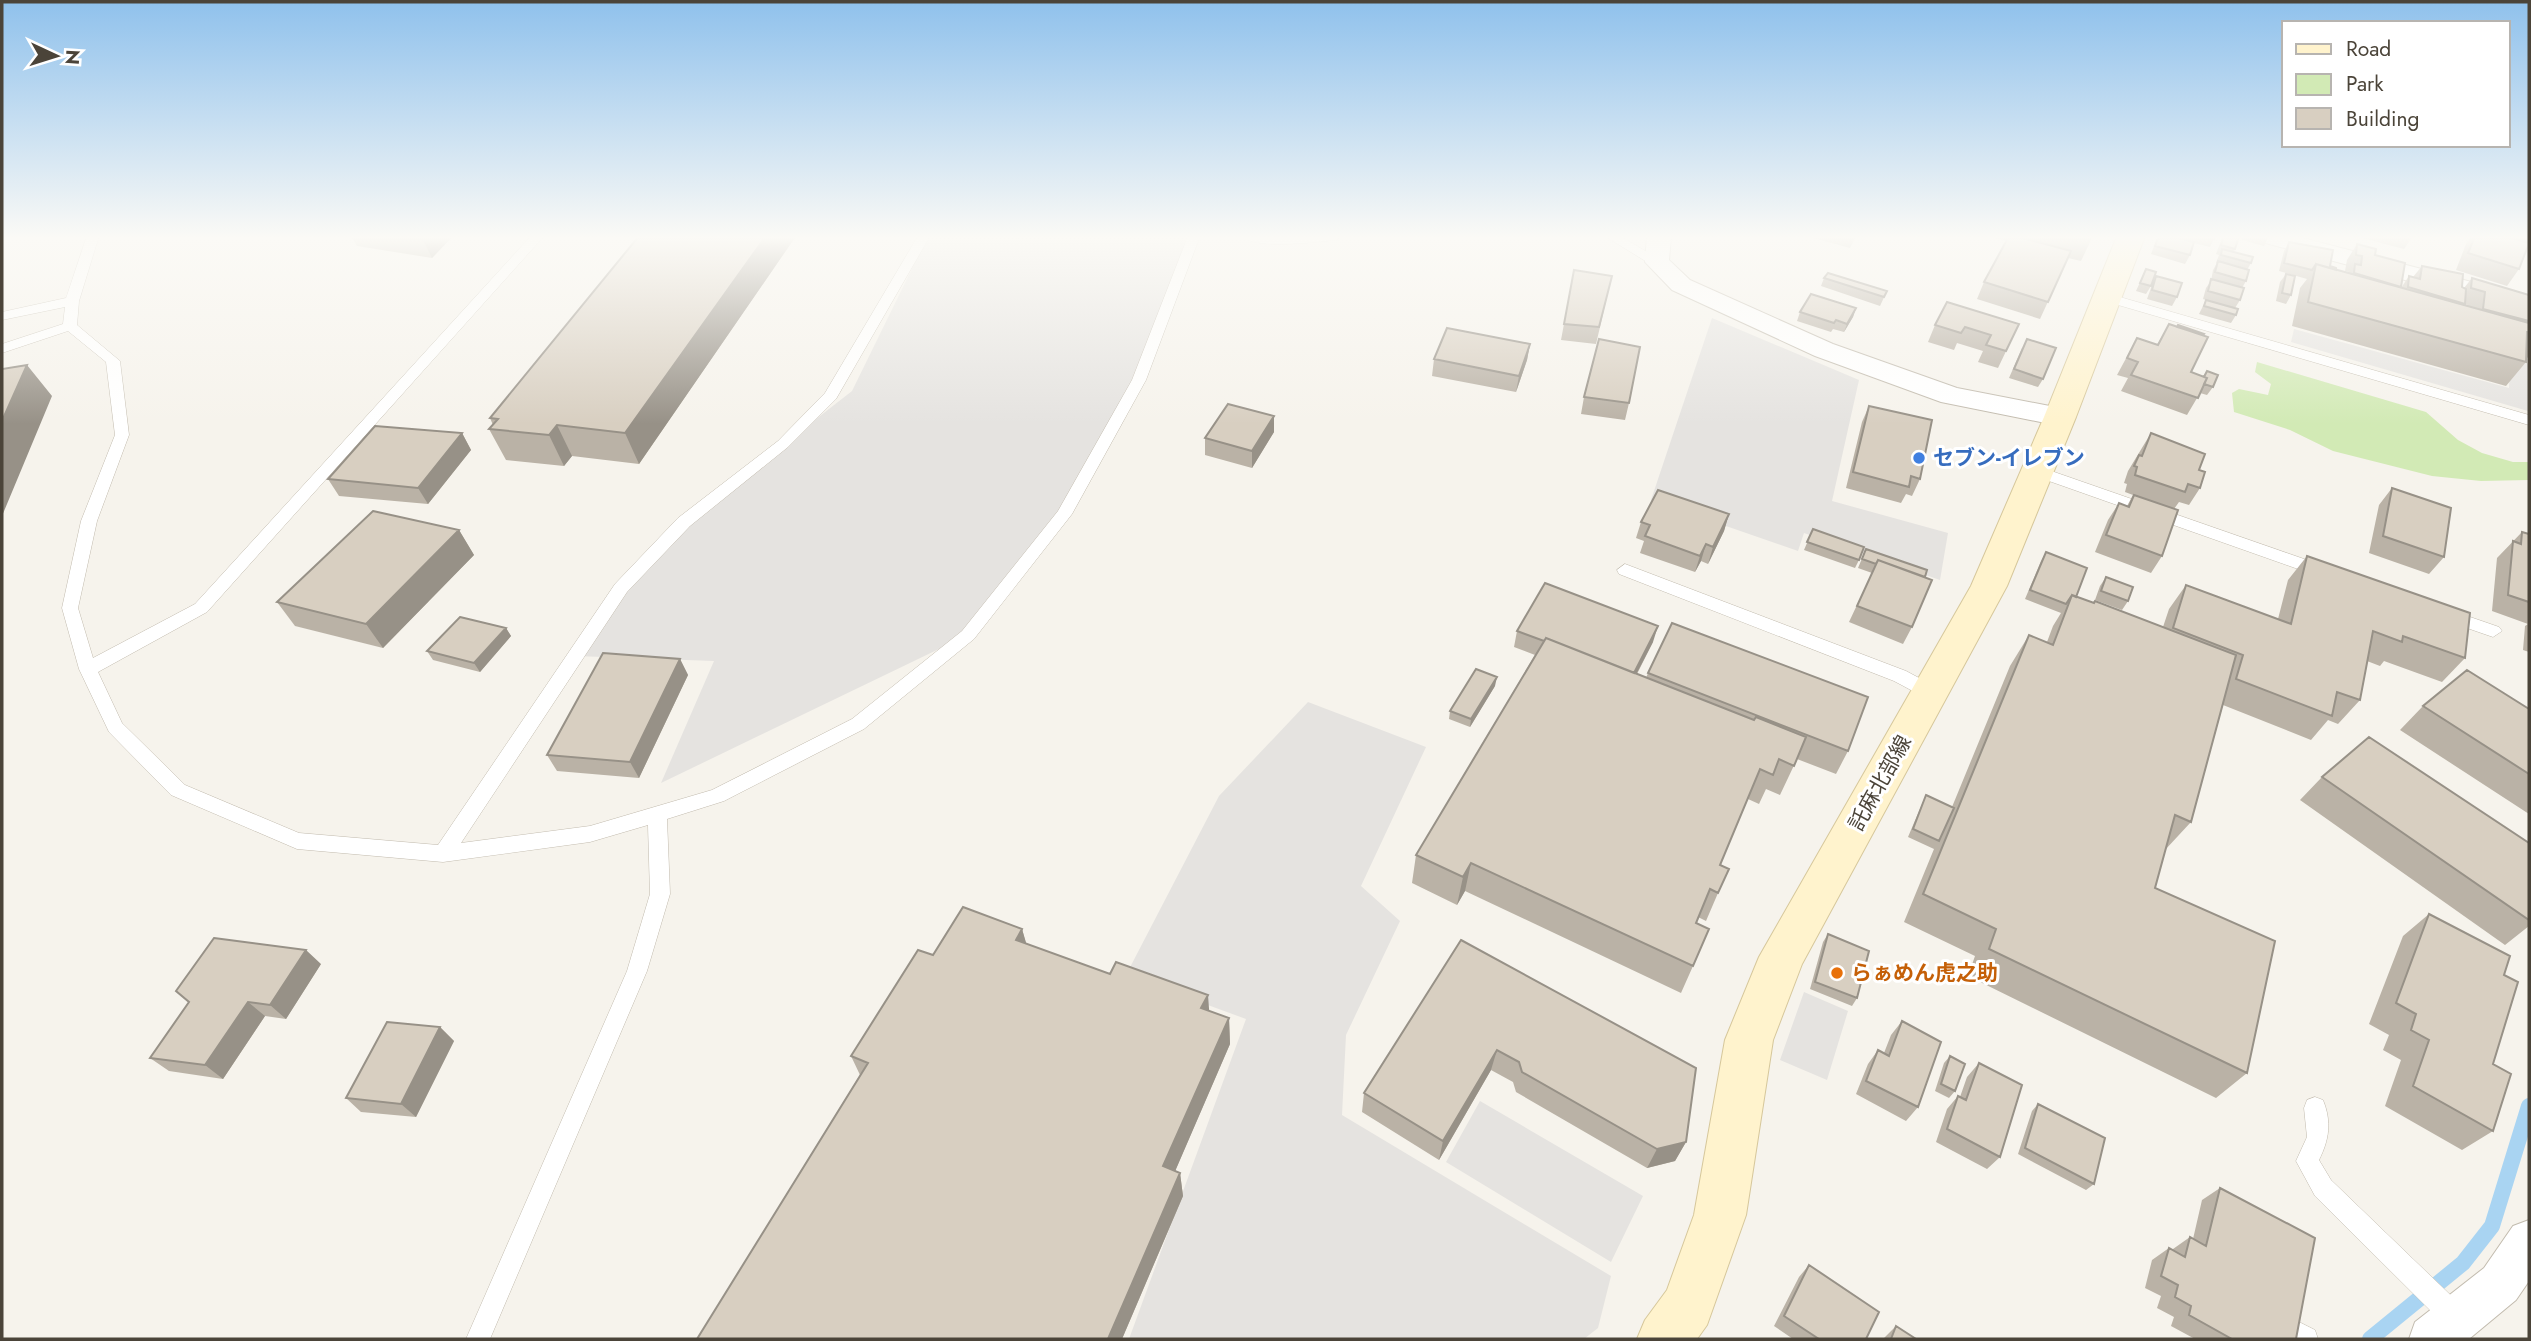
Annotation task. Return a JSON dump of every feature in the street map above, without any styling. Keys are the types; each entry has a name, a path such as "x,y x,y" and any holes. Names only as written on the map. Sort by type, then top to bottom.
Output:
{"main road":[{"name":"託麻北部線","path":"1664,1339 1688,1306 1720,1215 1749,1040 1782,957 1989,586 2060,417 2105,299"}],"street":[{"path":"1711,299 1824,350 1951,396 2060,417"},
{"path":"2508,299 2529,304"},
{"path":"2443,1321 2500,1284 2529,1242"}],"lane":[{"path":"88,669 201,608 481,299"},
{"path":"443,854 621,587 684,522 783,444 831,396 887,299"},
{"path":"70,326 113,362 122,435 89,521 70,608 88,669 115,727 178,790 297,841 443,854 590,834 717,796 858,723 968,635 1064,514 1139,380 1170,299"},
{"path":"2111,299 2529,420"},
{"path":"2,316 72,301 70,326"},
{"path":"2,349 70,326"},
{"path":"2037,471 2337,576"},
{"path":"1625,570 1900,676 1930,692"},
{"path":"2428,608 2493,631"},
{"path":"478,1339 638,971 660,894 657,814"},
{"path":"2315,1108 2318,1138 2307,1161 2323,1188 2402,1266 2443,1321"}],"green space":[{"path":"2257,362 2426,412 2458,440 2482,453 2513,462 2529,462 2529,480 2481,481 2432,476 2333,451 2290,430 2234,412 2232,393 2239,389 2268,395 2271,384 2255,372"}],"shaded area":[{"path":"897,299 1170,299 1139,380 1064,514 968,635 661,783 714,661 576,656 621,588 684,522 852,391"},
{"path":"1712,318 1859,380 1832,501 1948,533 1940,580 1804,533 1798,551 1651,500"},
{"path":"2294,329 2509,388 2510,358 2529,364 2528,411 2291,342"},
{"path":"1308,702 1426,747 1361,886 1400,921 1346,1035 1342,1115 1611,1276 1598,1328 1584,1339 1129,1339 1246,1019 1126,975 1219,796"},
{"path":"1804,992 1848,1011 1827,1080 1780,1060"},
{"path":"1480,1101 1643,1196 1611,1262 1446,1162"}],"building":[{"path":"588,299 721,299 625,433 557,425 549,435 489,429 498,419 490,418"},
{"path":"1569,299 1606,299 1599,327 1564,324"},
{"path":"1808,299 1826,299 1856,308 1847,324 1836,320 1834,323 1800,312"},
{"path":"2309,299 2441,299 2529,323 2526,362 2308,302"},
{"path":"2447,299 2465,299 2465,304"},
{"path":"2484,299 2529,299 2529,321 2483,309"},
{"path":"2206,300 2238,309 2236,315 2204,306"},
{"path":"1947,302 2019,324 2006,351 1986,345 1991,335 1965,327 1961,333 1935,325"},
{"path":"2169,324 2208,337 2191,372 2207,378 2198,398 2131,375 2138,362 2127,358 2137,338 2158,345"},
{"path":"2178,325 2204,334 2177,327"},
{"path":"1447,328 1530,344 1519,376 1434,359"},
{"path":"1599,339 1640,347 1629,403 1584,397"},
{"path":"2027,339 2056,348 2043,379 2014,369"},
{"path":"27,365 2,421 2,369"},
{"path":"2207,371 2218,375 2213,387 2204,384"},
{"path":"1228,404 1274,416 1252,451 1205,438"},
{"path":"1869,406 1932,420 1920,479 1911,476 1909,487 1853,472"},
{"path":"375,426 462,433 418,488 328,479"},
{"path":"2151,433 2205,454 2199,470 2205,472 2200,488 2188,484 2185,492 2135,475 2137,467 2134,466 2139,455 2142,456"},
{"path":"2392,488 2451,508 2444,557 2383,536"},
{"path":"1658,490 1729,514 1713,547 1706,544 1700,556 1645,536 1650,525 1641,522"},
{"path":"2134,495 2178,510 2162,556 2106,535 2119,503 2129,507"},
{"path":"373,511 459,530 366,624 277,602"},
{"path":"1813,529 1864,547 1859,560 1807,542"},
{"path":"2522,532 2529,534 2529,602 2508,595 2513,541 2521,544"},
{"path":"1866,549 1927,570 1925,577 1878,560 1876,564 1862,559"},
{"path":"2046,552 2087,568 2076,597 2072,595 2066,604 2030,590"},
{"path":"2307,556 2470,613 2465,658 2403,636 2402,642 2373,631 2360,700 2337,692 2332,716 2236,679 2243,655 2173,628 2186,585 2291,624"},
{"path":"1878,560 1932,580 1912,627 1857,606"},
{"path":"2106,577 2133,587 2128,601 2101,591"},
{"path":"1545,583 1658,626 1634,673 1546,638 1544,641 1517,631"},
{"path":"2072,595 2094,603 2095,601 2236,655 2191,822 2175,815 2155,888 2275,941 2247,1073 1989,949 1996,929 1923,894 2029,635 2053,645"},
{"path":"460,617 506,628 474,663 427,651"},
{"path":"1672,623 1868,697 1848,751 1648,673"},
{"path":"1546,638 1754,720 1756,717 1806,737 1794,766 1779,759 1773,775 1760,769 1720,865 1729,869 1718,893 1710,889 1696,923 1709,929 1693,966 1471,863 1463,877 1416,855"},
{"path":"603,653 680,659 630,762 547,755"},
{"path":"1476,669 1497,677 1471,719 1450,711"},
{"path":"2467,670 2529,709 2529,774 2423,706"},
{"path":"2369,737 2529,843 2529,920 2322,777"},
{"path":"1926,795 1954,808 1939,841 1913,829"},
{"path":"963,907 1022,929 1016,940 1110,974 1116,962 1208,995 1201,1008 1229,1018 1163,1166 1180,1173 1108,1339 697,1339 868,1063 851,1056 918,950 933,955"},
{"path":"2429,914 2510,956 2504,975 2518,982 2493,1064 2511,1074 2493,1131 2413,1086 2429,1040 2411,1030 2416,1014 2396,1003"},
{"name":"らぁめん虎之助","path":"1828,934 1869,951 1857,998 1815,982"},
{"path":"214,938 306,950 270,1005 248,1002 205,1065 150,1058 189,1002 176,991"},
{"path":"1461,940 1696,1068 1686,1142 1657,1149 1522,1072 1519,1062 1497,1050 1443,1141 1364,1093"},
{"path":"1902,1021 1941,1042 1918,1107 1866,1081 1878,1050 1889,1056"},
{"path":"387,1022 440,1027 401,1104 346,1098"},
{"path":"1950,1056 1965,1064 1955,1091 1941,1084"},
{"path":"1979,1063 2022,1085 2000,1157 1947,1129 1958,1096 1966,1100"},
{"path":"2038,1104 2105,1138 2094,1184 2025,1148"},
{"path":"2220,1188 2315,1238 2296,1339 2232,1339 2189,1315 2191,1306 2175,1297 2178,1285 2161,1276 2169,1248 2185,1257 2190,1237 2206,1246"},
{"path":"1809,1265 1879,1312 1866,1339 1819,1339 1784,1316"},
{"path":"1896,1326 1916,1339 1891,1339"}],"waterway":[{"path":"2370,1339 2463,1263 2492,1226 2529,1106"}],"place":[{"name":"セブン-イレブン","path":"1919,458"},
{"name":"らぁめん虎之助","path":"1837,973"}]}
